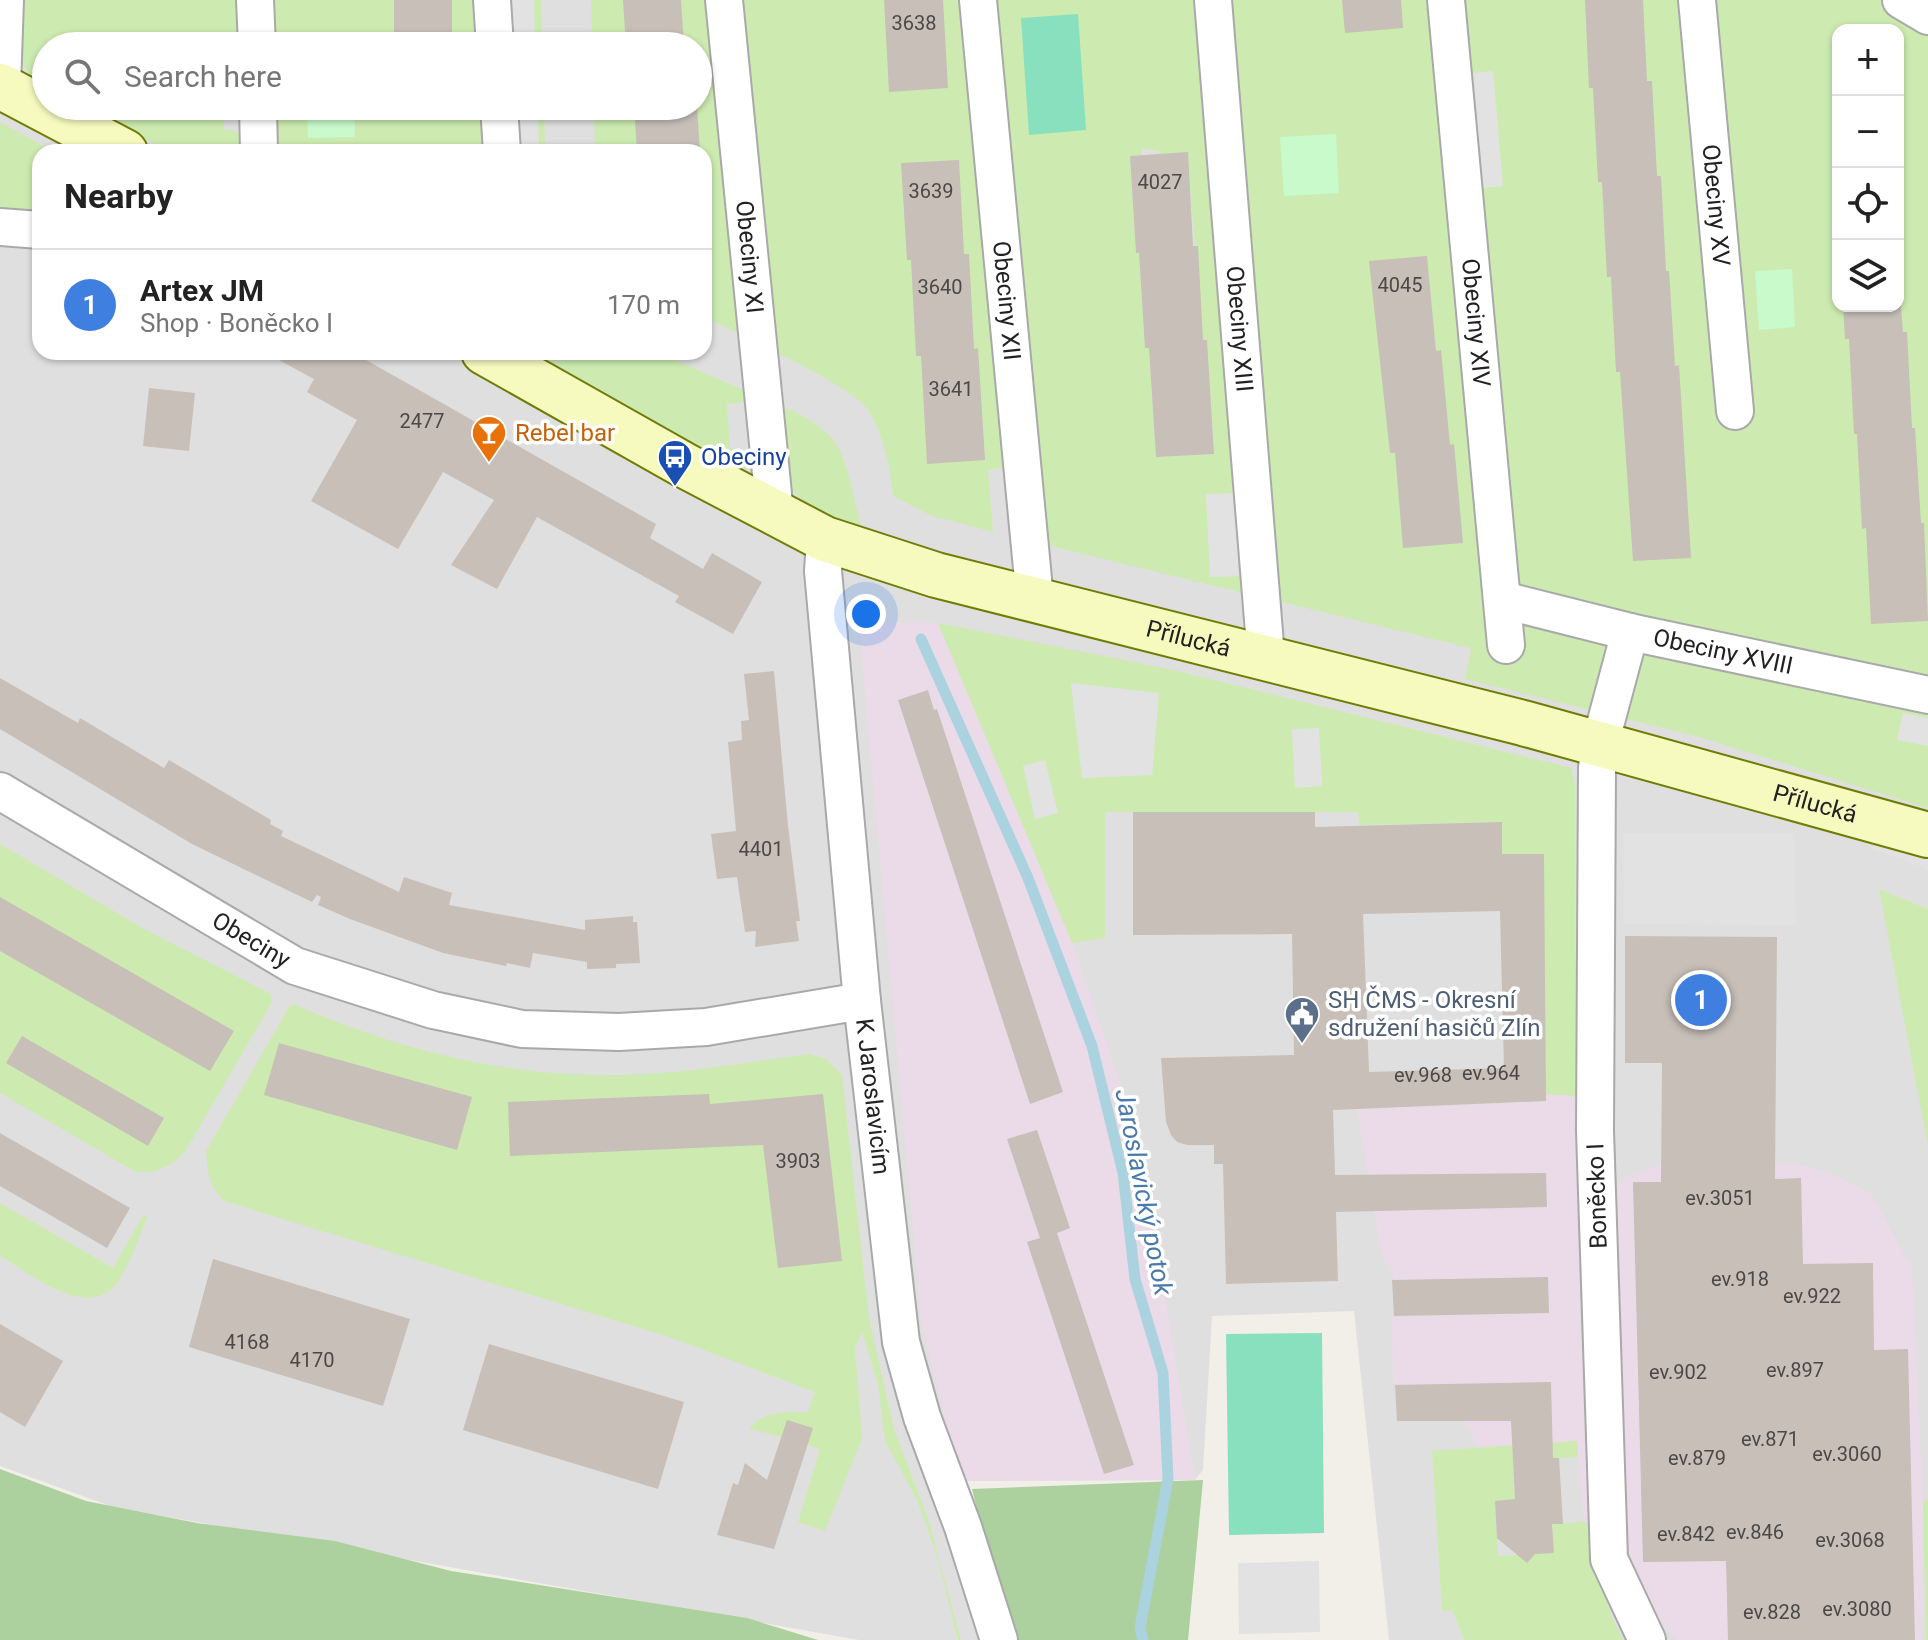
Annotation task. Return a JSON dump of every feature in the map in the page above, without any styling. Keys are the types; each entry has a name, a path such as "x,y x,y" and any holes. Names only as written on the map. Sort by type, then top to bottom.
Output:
{"street":[{"path":"5,0 1,86 32,102"},
{"path":"255,0 256,32"},
{"path":"492,0 494,32"},
{"name":"Obeciny XI","path":"724,0 775,514"},
{"name":"Obeciny XII","path":"978,0 1035,600"},
{"name":"Obeciny XIII","path":"1213,0 1266,657"},
{"name":"Obeciny XIV","path":"1446,0 1506,645"},
{"name":"Obeciny XV","path":"1697,0 1735,411"},
{"path":"1901,0 1928,16"},
{"path":"65,120 110,144"},
{"path":"258,120 259,144"},
{"path":"500,120 501,144"},
{"path":"0,227 32,229"},
{"name":"Přílucká","path":"506,360 775,514 825,539 936,575 1600,744 1928,835"},
{"name":"K Jaroslavicím","path":"825,539 823,571 862,1001 901,1342 922,1417 963,1527 999,1640"},
{"path":"1503,600 1630,632"},
{"name":"Obeciny XVIII","path":"1600,744 1630,632 1928,695"},
{"name":"Boněcko I","path":"1600,744 1597,768 1595,1131 1609,1559 1647,1640"},
{"name":"Obeciny","path":"0,791 295,966 433,1010 522,1029 619,1032 706,1027 862,1001"}],"shaded area":[{"path":"0,0 1928,0 1928,1640 1389,1640 1354,1311 1212,1316 1203,1470 1195,1480 960,1481 996,1640 859,1640 113,1507 0,1466"},
{"path":"492,0 534,0 535,32 494,32"},
{"path":"1493,71 1503,186 1472,189 1462,74"},
{"path":"505,120 538,120 539,144 516,144"},
{"path":"1241,493 1244,576 1210,577 1206,494"},
{"path":"859,623 938,623 1072,943 1139,1138 1195,1480 960,1481 921,1318"},
{"path":"1071,683 1159,693 1152,775 1082,778"},
{"path":"1903,713 1928,718 1928,746 1897,740"},
{"path":"1319,728 1322,786 1295,788 1292,729"},
{"path":"1045,760 1058,813 1035,819 1023,766"},
{"path":"1623,833 1794,833 1796,925 1624,924"},
{"path":"1875,833 1928,851 1928,869 1872,849"},
{"path":"1353,1085 1368,1109 1501,1104 1501,1093 1505,1102 1546,1101 1546,1094 1576,1096 1580,1323 1594,1526 1584,1521 1577,1441 1478,1447 1447,1384 1393,1384 1392,1317 1549,1313 1548,1278 1395,1280 1381,1252"},
{"path":"1795,1164 1826,1171 1871,1194 1912,1269 1923,1506 1922,1640 1677,1640 1619,1581 1614,1188 1628,1176 1661,1165"},
{"path":"1319,1561 1320,1632 1239,1634 1238,1563"}],"green space":[{"path":"18,0 248,0 249,32 32,32 32,76 19,60"},
{"path":"265,0 481,0 483,32 266,32"},
{"path":"498,0 541,0 542,32 500,32"},
{"path":"591,0 713,0 748,338 712,321 712,144 595,144 594,120 712,120 712,32 592,32"},
{"path":"731,0 965,0 1010,466 988,470 993,532 930,515 893,496 886,452 869,411 838,386 767,348"},
{"path":"989,0 1928,0 1928,808 1699,737 1465,679 1471,648 1042,544","holes":["1142,148 1159,151 1160,154 1187,152 1203,340 1207,341 1214,454 1156,457 1149,348 1145,347 1130,156 1142,155"]},
{"path":"1078,14 1086,130 1029,135 1021,18"},
{"path":"111,120 224,120 224,130 242,135 245,144 155,144"},
{"path":"268,120 488,120 489,144 269,144"},
{"path":"307,120 354,120 355,137 308,138"},
{"path":"505,120 544,120 545,144 506,144"},
{"path":"0,122 40,144 32,144 32,221 0,219"},
{"path":"1336,134 1339,193 1284,196 1280,137"},
{"path":"1792,269 1795,327 1759,330 1755,271"},
{"path":"547,360 675,360 746,391 744,402 727,404 730,448 753,454 754,469 742,470"},
{"path":"772,402 812,422 837,445 850,480 861,528 813,507 789,484 779,453"},
{"path":"938,623 1178,671 1571,768 1575,785 1576,1096 1546,1094 1501,855 1500,822 1359,825 1358,812 1105,812 1105,938 1072,943"},
{"path":"0,844 146,930 271,994 271,1004 185,1152 169,1165 150,1172 136,1172 0,1093"},
{"path":"1879,889 1928,909 1928,1146"},
{"path":"294,1004 413,1047 494,1066 536,1071 620,1075 691,1070 809,1054 826,1059 842,1075 869,1318 894,1429 929,1522 961,1640 958,1640 937,1556 917,1500 885,1441 878,1384 862,1332 855,1348 862,1438 825,1531 798,1522 820,1449 749,1428 769,1415 808,1412 815,1392 669,1337 224,1201 211,1183 206,1151 289,1007"},
{"path":"0,1203 113,1268 144,1214 147,1217 119,1280 107,1292 93,1297 77,1296 44,1283 0,1256"},
{"path":"1322,1333 1324,1533 1229,1535 1226,1334"},
{"path":"1577,1441 1578,1457 1513,1461 1515,1499 1495,1501 1498,1556 1517,1555 1523,1559 1535,1554 1554,1553 1552,1524 1584,1522 1594,1526 1606,1599 1624,1640 1464,1640 1453,1611 1442,1611 1432,1451"},
{"path":"0,1469 86,1501 197,1523 335,1541 451,1571 747,1618 818,1640 0,1640"},
{"path":"1203,1480 1188,1640 1009,1640 972,1489"},
{"path":"1928,1500 1928,1640 1926,1640 1923,1501"}],"building":[{"path":"394,0 452,0 452,32 394,32"},
{"path":"623,0 681,0 683,32 625,32"},
{"path":"884,0 943,0 948,88 889,92"},
{"path":"1342,0 1401,0 1403,28 1345,33"},
{"path":"1585,0 1643,0 1647,81 1652,81 1657,176 1661,176 1675,366 1679,365 1691,558 1633,561 1620,372 1616,372 1611,277 1607,277 1593,88 1589,88"},
{"path":"635,120 698,120 699,144 636,144"},
{"path":"1188,152 1193,246 1198,246 1214,454 1156,457 1149,348 1145,348 1130,156"},
{"path":"959,160 964,254 969,254 985,460 927,464 921,356 916,356 911,260 907,260 901,163"},
{"path":"1427,256 1436,351 1441,350 1450,445 1454,444 1463,543 1403,548 1395,453 1390,453 1369,261"},
{"path":"1843,312 1901,312 1903,332 1907,332 1912,428 1915,428 1921,523 1924,523 1928,621 1871,624 1866,528 1862,529 1849,339 1845,339"},
{"path":"279,360 366,360 656,524 650,538 703,569 712,553 762,582 733,634 675,602 679,596 537,517 497,589 451,565 494,500 443,472 398,549 311,501 357,420 307,392 314,379"},
{"path":"149,388 195,393 189,451 143,446"},
{"path":"774,671 800,921 796,921 799,941 755,947 756,931 745,932 737,877 717,879 711,834 736,831 728,742 742,740 741,721 749,720 744,674"},
{"path":"0,678 78,723 80,718 164,768 169,760 271,820 270,824 283,831 281,836 399,892 404,877 452,893 449,905 585,930 585,920 633,916 633,922 637,922 640,963 587,969 587,962 533,953 530,968 507,963 506,966 443,953 318,905 321,897 317,895 312,902 192,844 0,729"},
{"path":"928,690 934,710 937,709 1063,1092 1030,1104 898,700"},
{"path":"1133,812 1315,812 1315,827 1502,822 1502,854 1544,854 1546,1101 1333,1110 1335,1175 1546,1173 1547,1207 1336,1212 1338,1281 1226,1284 1223,1164 1214,1164 1214,1145 1187,1145 1177,1142 1171,1135 1166,1122 1161,1058 1294,1055 1292,934 1133,935","holes":["1500,911 1504,1068 1369,1072 1363,914"]},
{"path":"0,897 234,1031 210,1071 0,951"},
{"path":"1625,936 1777,937 1775,1179 1801,1178 1803,1264 1873,1263 1874,1350 1908,1349 1915,1640 1728,1640 1726,1561 1643,1562 1633,1182 1661,1182 1662,1063 1625,1063"},
{"path":"22,1036 164,1118 148,1146 6,1063"},
{"path":"279,1043 472,1097 457,1150 264,1095"},
{"path":"709,1094 710,1104 823,1094 842,1261 778,1268 763,1145 510,1156 508,1102"},
{"path":"1037,1130 1070,1228 1057,1233 1134,1465 1104,1474 1027,1242 1040,1238 1007,1139"},
{"path":"0,1133 130,1208 107,1248 0,1186"},
{"path":"213,1259 410,1319 383,1406 189,1347"},
{"path":"1548,1277 1549,1313 1394,1316 1392,1280"},
{"path":"0,1324 63,1361 25,1427 0,1412"},
{"path":"489,1344 684,1402 658,1489 463,1430"},
{"path":"1551,1382 1553,1458 1559,1458 1563,1524 1552,1524 1554,1553 1535,1554 1527,1563 1497,1538 1495,1501 1515,1499 1511,1421 1397,1421 1395,1385"},
{"path":"787,1420 813,1428 774,1549 717,1535 733,1483 738,1485 745,1463 767,1480"}],"waterway":[{"name":"Jaroslavický potok","path":"921,639 1028,878 1092,1046 1123,1173 1135,1279 1163,1373 1168,1479 1140,1628 1143,1640"}],"place":[{"name":"Rebel bar","path":"489,464"},
{"name":"Obeciny","path":"675,488"},
{"name":"Artex JM","path":"1701,1000"},
{"name":"SH ČMS - Okresní sdružení hasičů Zlín","path":"1302,1045"}]}
